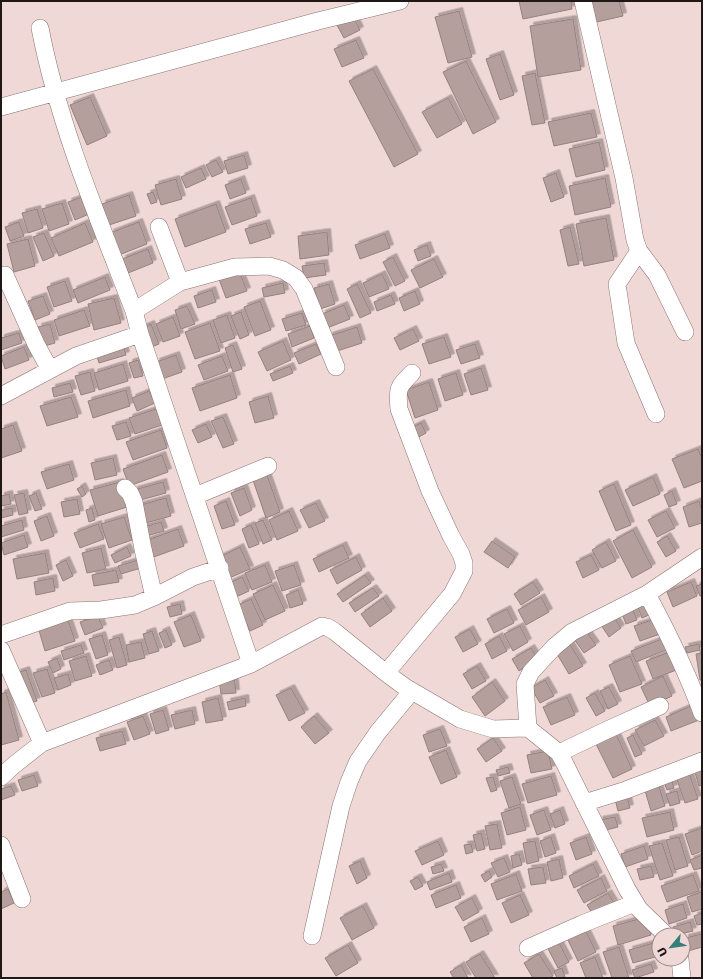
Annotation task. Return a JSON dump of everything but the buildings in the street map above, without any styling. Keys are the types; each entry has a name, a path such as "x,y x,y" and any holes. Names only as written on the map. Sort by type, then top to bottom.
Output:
{"street":[{"path":"1,108 318,21 400,1"},
{"path":"583,1 624,178 634,240 639,251 656,275 685,332"},
{"path":"41,34 55,93 75,155 134,311 140,334 220,568 251,664"},
{"path":"159,227 180,282"},
{"path":"639,251 617,284 626,343 656,414"},
{"path":"134,311 180,282 235,267 269,266 291,274 304,289 336,367"},
{"path":"5,275 36,344 50,370"},
{"path":"1,396 82,354 140,334"},
{"path":"387,675 452,594 464,571 464,563 461,554 430,491 399,409 398,395 400,385 412,373"},
{"path":"195,496 268,466"},
{"path":"125,488 130,493 134,502 142,549 154,597"},
{"path":"528,728 525,684 531,672 554,647 572,632 647,594 702,557"},
{"path":"1,635 70,611 101,610 135,605 193,577 220,568"},
{"path":"647,594 682,663 702,713"},
{"path":"1,777 42,743 251,664 297,641 322,626 327,627 334,631 387,675 460,719 493,729 528,728 559,753 627,889 639,909 658,927"},
{"path":"1,650 42,743"},
{"path":"312,936 341,806 349,782 358,761 408,689"},
{"path":"559,753 660,706"},
{"path":"584,803 626,790 702,761"},
{"path":"1,844 22,899"},
{"path":"528,948 635,903"},
{"path":"681,967 682,978"}]}
